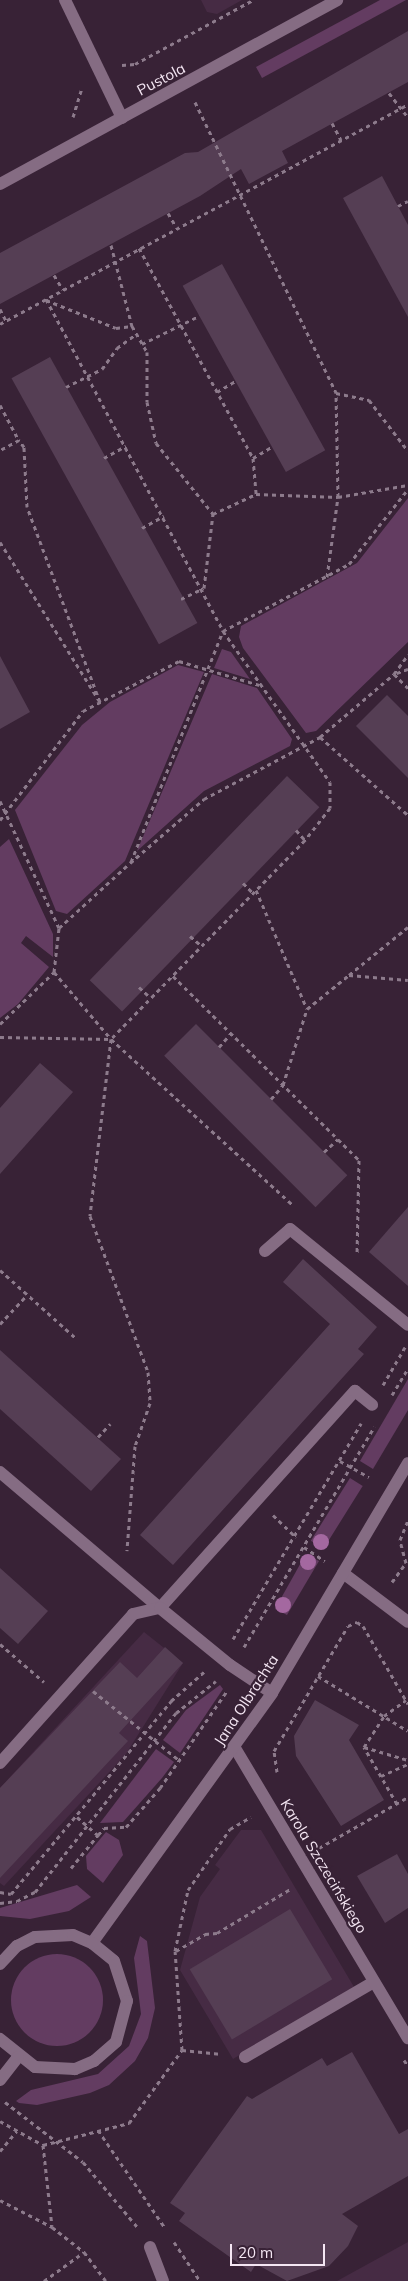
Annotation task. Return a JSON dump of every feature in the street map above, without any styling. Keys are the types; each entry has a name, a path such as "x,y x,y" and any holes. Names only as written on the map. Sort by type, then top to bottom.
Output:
{"street":[{"path":"65,0 122,118"},
{"name":"Pustola","path":"0,184 337,0"},
{"path":"265,1251 290,1229 408,1324"},
{"path":"0,1763 63,1698 71,1679 133,1614 160,1608 355,1391 372,1405"},
{"name":"Jana Olbrachta","path":"92,1943 235,1748 272,1693 408,1463"},
{"path":"0,1472 230,1666 272,1693"},
{"path":"343,1573 408,1622"},
{"name":"Karola Szczecińskiego","path":"235,1748 408,2038"},
{"path":"0,2039 18,2057 42,2069 65,2071 94,2061 116,2042 128,2008 126,1985 114,1961 92,1943 62,1933 42,1936 2,1959"},
{"path":"245,2057 374,1982"},
{"path":"0,2080 18,2057"},
{"path":"150,2247 162,2281"}],"path":[{"path":"76,143 73,119 82,86 102,76 135,64 253,0"},
{"path":"186,84 242,192 336,393 338,497 327,577"},
{"path":"389,93 399,109 408,117"},
{"path":"0,324 176,227 408,104"},
{"path":"332,123 341,140"},
{"path":"398,206 408,201"},
{"path":"168,213 176,227"},
{"path":"111,244 118,260 132,326 147,352 146,402 156,443 213,514 204,588"},
{"path":"139,248 253,458 256,494"},
{"path":"54,275 62,290"},
{"path":"46,299 116,328 132,326"},
{"path":"46,299 204,588 223,631 264,686 330,782 330,808 305,840 111,1039 90,1216 148,1372 150,1403 135,1446 127,1556"},
{"path":"0,309 6,320"},
{"path":"142,344 199,316"},
{"path":"66,387 102,369 117,348 136,334"},
{"path":"217,392 235,381"},
{"path":"336,393 369,400 408,451"},
{"path":"0,405 24,447 28,507 100,702"},
{"path":"0,450 19,440"},
{"path":"104,458 126,446"},
{"path":"253,458 271,448"},
{"path":"213,514 256,494 338,497 408,487"},
{"path":"130,863 211,670 223,631 349,564 408,487"},
{"path":"142,528 164,516"},
{"path":"0,542 100,702"},
{"path":"181,599 204,588"},
{"path":"60,928 130,863 204,799 303,743 320,737 394,674 408,655"},
{"path":"0,820 82,711 179,661 264,686"},
{"path":"394,674 408,669"},
{"path":"394,674 408,688"},
{"path":"320,737 408,815"},
{"path":"0,801 60,928 54,972 0,1024"},
{"path":"296,830 305,840"},
{"path":"243,883 254,892 307,1009"},
{"path":"271,1099 283,1085 307,1009 408,927"},
{"path":"190,936 202,946"},
{"path":"54,972 111,1039 299,1211"},
{"path":"349,975 408,980"},
{"path":"173,976 359,1160 357,1264 350,1257"},
{"path":"139,987 151,998"},
{"path":"219,1047 231,1033"},
{"path":"0,1037 111,1039"},
{"path":"324,1152 338,1139"},
{"path":"0,1270 77,1339"},
{"path":"0,1324 28,1295"},
{"path":"98,1437 110,1424"},
{"path":"340,1461 370,1477"},
{"path":"392,1583 407,1564 400,1540 408,1520"},
{"path":"363,1626 407,1702 384,1716 364,1747"},
{"path":"0,1644 63,1698"},
{"path":"318,1676 408,1731"},
{"path":"71,1868 104,1828 126,1827 180,1761 227,1691 220,1677"},
{"path":"89,1687 180,1761"},
{"path":"364,1747 408,1762"},
{"path":"364,1747 397,1804"},
{"path":"380,1776 408,1762"},
{"path":"318,1848 408,1797"},
{"path":"77,1817 98,1835"},
{"path":"0,2121 44,2145 129,2123 182,2050 175,1952 205,1934 218,1933 300,1884"},
{"path":"182,2050 245,2057"},
{"path":"9,2105 98,2176 150,2247"},
{"path":"98,2130 142,2196"},
{"path":"0,2151 17,2131"},
{"path":"44,2145 52,2227"},
{"path":"0,2200 52,2227 84,2252 106,2281"},
{"path":"44,2281 84,2252"}],"shaded area":[{"path":"201,0 242,0 217,14 207,12"},
{"path":"380,0 406,0 262,78 256,67"},
{"path":"408,498 408,642 316,731 306,733 243,648 239,637 241,626 357,563"},
{"path":"222,649 231,652 250,679 214,668"},
{"path":"178,665 204,672 125,861 67,914 56,911 15,810 82,725 110,702"},
{"path":"212,674 257,688 292,739 290,746 204,791 137,851"},
{"path":"9,839 53,934 53,957 26,936 21,943 49,967 18,1004 0,1018 0,847"},
{"path":"408,1379 408,1410 373,1469 360,1461"},
{"path":"350,1478 363,1486 324,1549 311,1541"},
{"path":"309,1556 319,1561 287,1615 275,1609 303,1559"},
{"path":"144,1632 183,1663 126,1754 4,1886 0,1883 0,1788"},
{"path":"220,1685 223,1689 180,1753 163,1740 186,1710"},
{"path":"156,1749 174,1762 162,1778 123,1822 100,1823"},
{"path":"241,1830 261,1830 354,1987 233,2059 180,1970 200,1897 220,1869 215,1865"},
{"path":"106,1832 119,1840 123,1855 103,1883 87,1869 86,1856"},
{"path":"77,1885 91,1897 69,1911 30,1919 0,1916 0,1908"},
{"path":"140,1936 147,1941 155,2008 148,2038 135,2061 109,2085 90,2093 37,2105 16,2101 31,2090 98,2074 129,2046 141,2014 134,1958"},
{"path":"48,1954 66,1954 83,1961 96,1974 103,1991 103,2009 96,2026 83,2039 66,2046 48,2046 31,2039 18,2026 11,2009 11,1991 18,1974 31,1961"},
{"path":"408,2242 408,2281 337,2281"}],"building":[{"path":"408,31 408,82 282,151 288,163 249,184 241,169 200,196 0,304 0,253 185,153 198,152"},
{"path":"382,176 408,225 408,317 343,198"},
{"path":"222,264 325,450 286,472 183,286"},
{"path":"50,357 197,623 159,644 12,378"},
{"path":"0,656 30,712 0,729"},
{"path":"387,695 408,716 408,778 356,726"},
{"path":"287,776 319,807 122,1012 90,980"},
{"path":"196,1024 347,1175 316,1207 164,1056"},
{"path":"40,1063 73,1092 0,1174 0,1108"},
{"path":"408,1207 408,1286 369,1252"},
{"path":"303,1259 377,1327 358,1349 364,1354 173,1565 140,1535 330,1324 283,1282"},
{"path":"0,1350 121,1459 91,1491 0,1409"},
{"path":"0,1568 48,1611 18,1644 0,1628"},
{"path":"165,1647 183,1663 119,1733 128,1741 0,1878 0,1788 120,1662 137,1678"},
{"path":"315,1700 359,1725 349,1740 384,1800 341,1826 296,1756 294,1736"},
{"path":"397,1854 408,1874 408,1908 385,1923 357,1876"},
{"path":"290,1909 332,1979 232,2040 190,1969"},
{"path":"352,2052 399,2134 408,2129 408,2176 342,2214 358,2226 348,2246 329,2266 287,2281 256,2264 251,2272 179,2221 185,2213 170,2203 247,2096 252,2099 322,2058 327,2066"}]}
